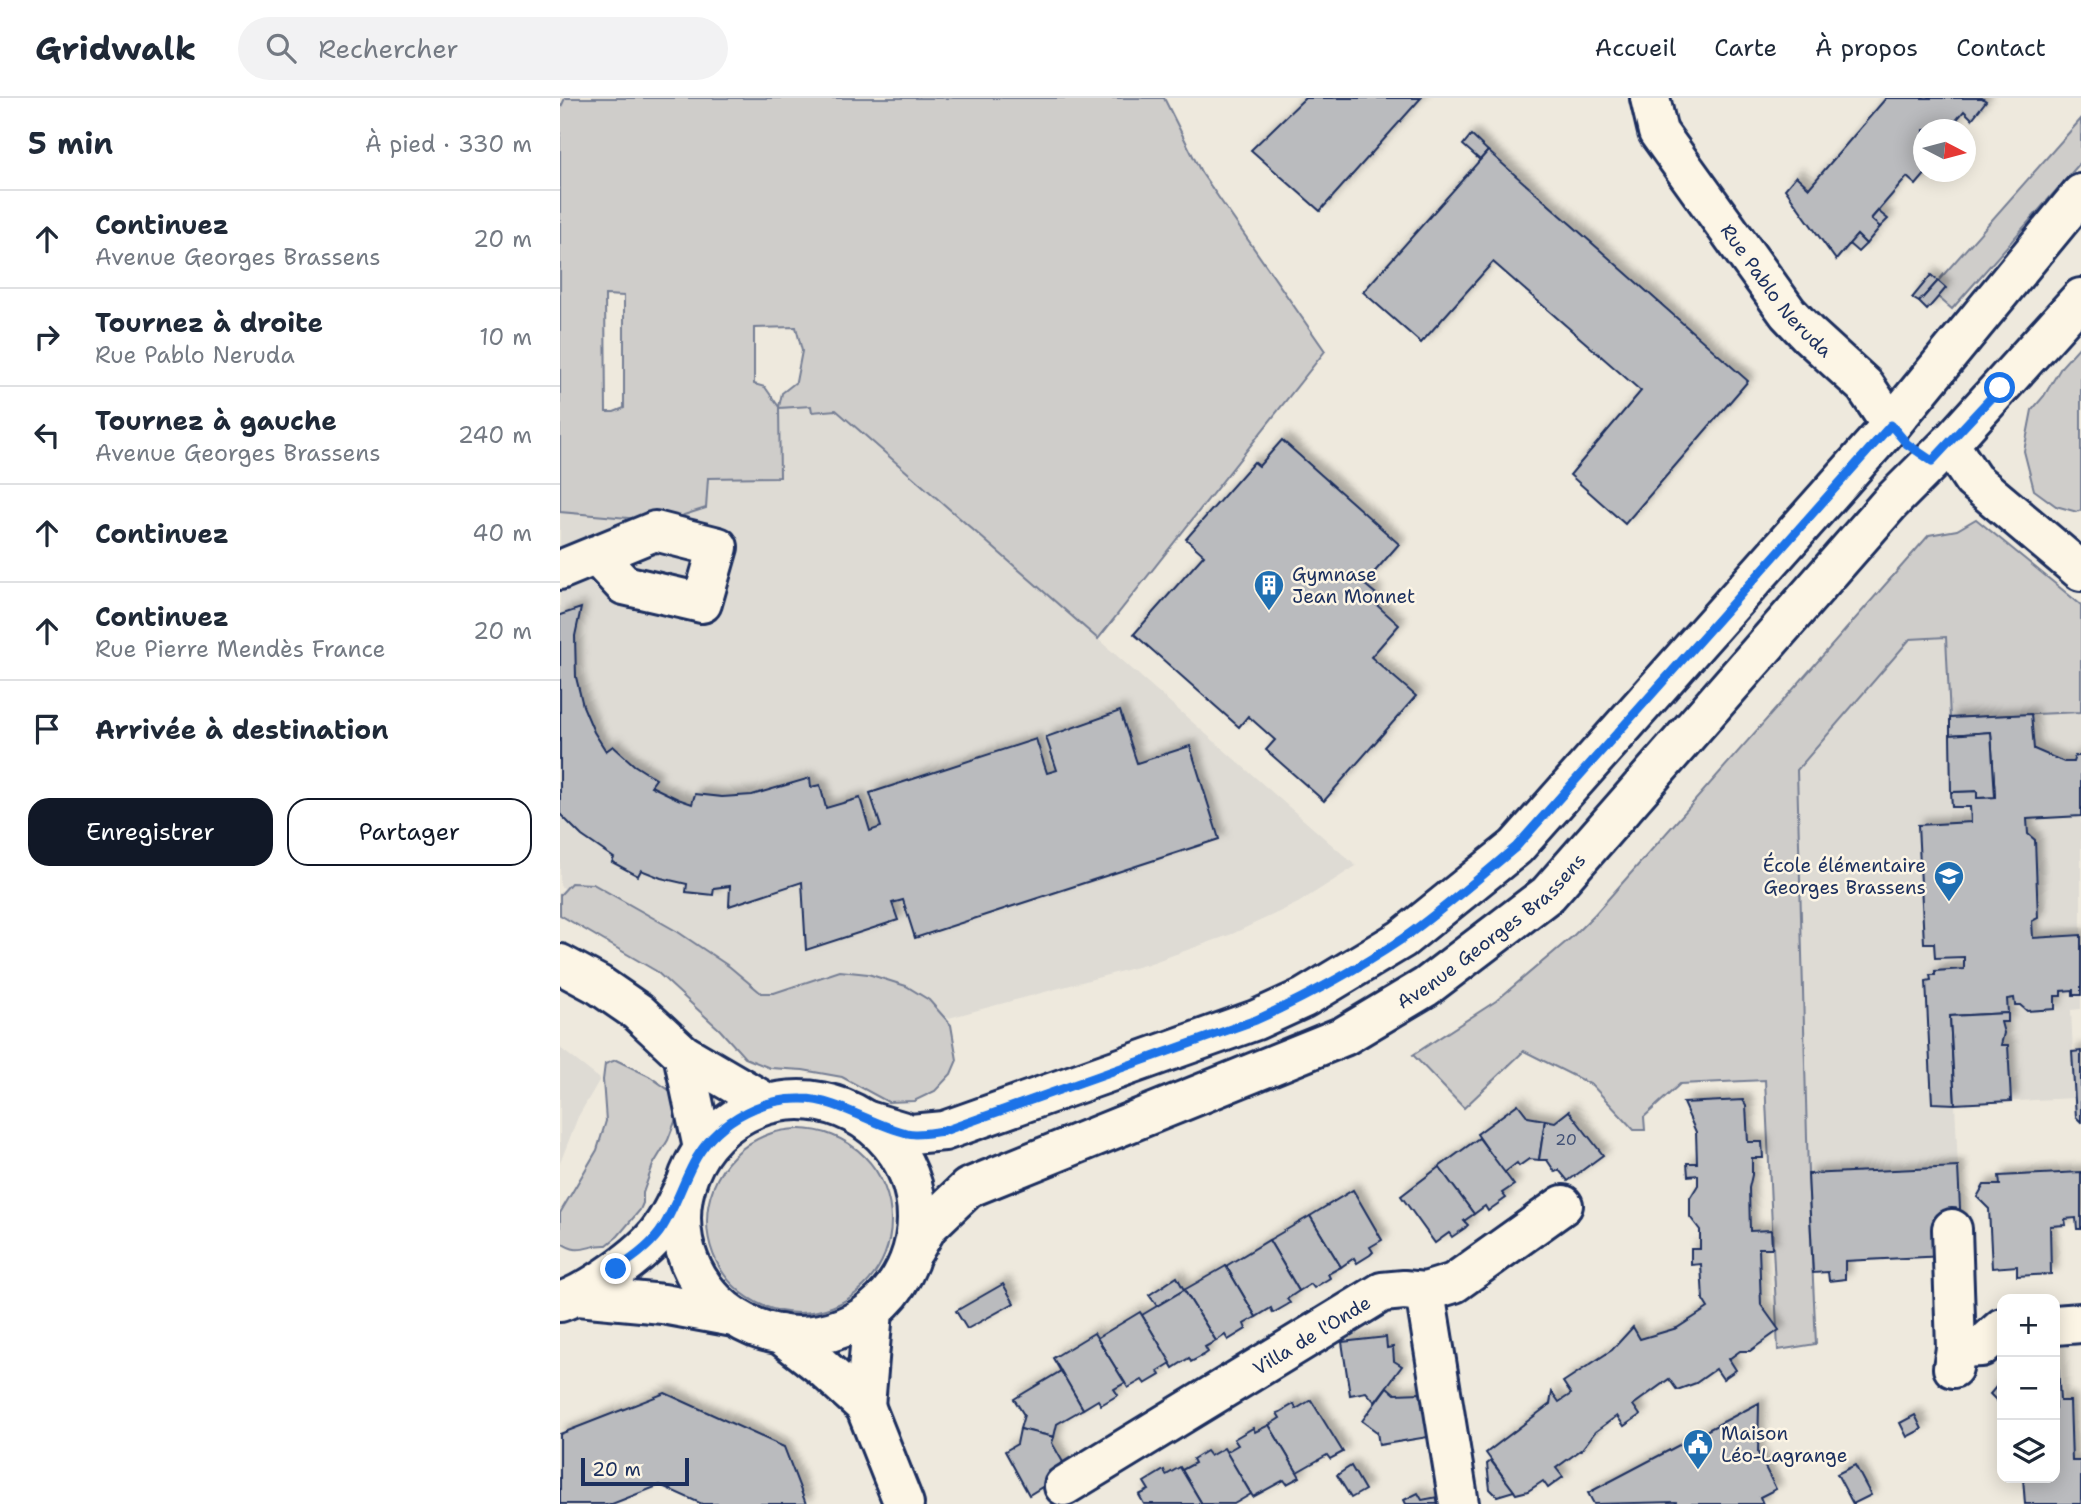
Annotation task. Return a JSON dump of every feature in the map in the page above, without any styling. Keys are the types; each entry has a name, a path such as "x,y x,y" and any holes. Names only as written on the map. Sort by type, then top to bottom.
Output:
{"main road":[{"name":"Rue Pablo Neruda","path":"1650,98 1658,132 1788,313 1865,386 1907,444 1940,452"},
{"path":"569,1299 639,1255 662,1229 703,1148 731,1120 767,1103 802,1099 836,1105 868,1121 911,1134 944,1131 1256,1020 1304,998 1402,939 1516,847 1891,425 2081,194"},
{"name":"Avenue Georges Brassens","path":"914,1250 928,1226 968,1188 1344,1036 1426,987 1549,894 1890,503 2081,298"},
{"path":"1865,386 1896,386 1919,392 1937,408 1940,452 2081,571"},
{"path":"560,570 596,555"},
{"path":"560,964 599,985 638,1012 683,1054 767,1103"},
{"path":"683,1054 703,1148"},
{"path":"569,1299 663,1304 734,1317 768,1333 805,1337 841,1329 873,1311 898,1283 914,1250 918,1212 910,1176 893,1146 868,1121"},
{"path":"685,1186 680,1223 688,1260 706,1293 734,1317"},
{"name":"Villa de l'Onde","path":"1064,1486 1382,1292 1425,1292 1454,1283 1563,1205"},
{"path":"1952,1229 1955,1358 1981,1347 1997,1333"},
{"path":"1425,1292 1459,1504"},
{"path":"865,1406 873,1311"},
{"path":"2060,1325 2081,1323"},
{"path":"780,1334 820,1365 865,1406 904,1504"}],"shaded area":[{"path":"565,98 1164,98 1201,172 1325,351 1098,639 836,410 812,412 811,406 779,408 780,477 708,478 706,508 684,515 674,522 560,512 560,109","holes":["605,295 624,296 624,408 614,412 606,412","796,327 802,351 796,382 782,393 779,407 765,387 754,384 754,328"]},
{"path":"2081,119 2081,162 1952,309 1938,297 1945,288 1938,281"},
{"path":"2081,345 2081,510 2077,512 2056,506 2034,490 2024,451 2032,410 2062,366"},
{"path":"812,406 813,412 836,410 841,413 1356,866 1298,903 1232,934 1148,964 875,1038 815,1022 560,886 560,512 674,522 696,510 707,478 780,476 779,408"},
{"path":"1976,519 2081,605 2081,712 1950,718 1946,637 1910,639 1797,770 1808,1174 1816,1344 1778,1350 1765,1080 1680,1084 1644,1117 1645,1130 1634,1130 1592,1085 1524,1051 1464,1108 1413,1055 1496,1001 1573,936 1929,535 1957,530"},
{"path":"1946,637 2058,713 2081,712 2081,1009 2071,1010 2075,1098 1955,1104 1958,1167 1808,1174 1797,770 1910,639"},
{"path":"571,883 593,884 678,932 730,967 761,993 774,993 840,971 868,974 906,986 929,1000 951,1025 957,1060 951,1074 935,1091 914,1101 888,1102 842,1077 803,1070 770,1068 745,1058 720,1030 656,971 560,915 560,895"},
{"path":"560,1048 600,1079 578,1117 560,1163"},
{"path":"616,1060 649,1076 673,1093 679,1111 668,1140 653,1165 640,1210 607,1245 573,1249 560,1242 560,1213 597,1150 606,1121 603,1080 605,1064"},
{"path":"799,1129 834,1136 850,1144 864,1156 876,1170 884,1186 891,1221 884,1256 876,1272 864,1286 850,1298 834,1306 799,1313 764,1306 748,1298 734,1286 722,1272 714,1256 707,1221 714,1186 722,1170 734,1156 748,1144 764,1136"}],"building":[{"path":"1305,98 1421,98 1320,211 1251,150"},
{"path":"1886,98 1982,98 1986,101 1972,119 1964,111 1957,119 1913,119 1913,182 1919,182 1916,185 1907,177 1871,219 1880,227 1866,244 1857,235 1836,260 1785,189 1796,176 1809,188"},
{"path":"1471,135 1488,151 1480,160 1463,145"},
{"path":"1488,151 1748,381 1625,524 1570,475 1641,391 1493,262 1421,343 1363,292"},
{"path":"1878,211 1888,219 1880,227 1871,219"},
{"path":"1857,235 1866,244 1858,252 1849,244"},
{"path":"1931,275 1938,281 1919,302 1912,298"},
{"path":"1938,281 1946,288 1927,310 1919,302"},
{"name":"Gymnase Jean Monnet","path":"1282,440 1399,544 1364,584 1376,594 1371,600 1399,625 1371,657 1416,696 1324,801 1266,750 1275,740 1248,716 1239,727 1134,634 1204,555 1186,539 1254,462 1259,466"},
{"path":"581,608 575,636 576,677 583,706 594,732 606,751 613,746 634,765 656,779 651,786 678,799 692,804 695,794 722,797 752,795 810,778 811,787 820,785 826,808 860,798 870,831 881,827 870,793 1036,739 1047,773 1057,770 1046,737 1120,711 1137,763 1190,746 1219,839 915,938 903,900 892,903 898,920 806,950 802,882 729,906 730,886 714,888 713,895 686,892 687,884 641,870 638,876 612,862 614,858 582,836 560,814 560,615"},
{"path":"2031,714 2034,749 2064,762 2073,762 2075,756 2081,756 2081,816 2027,819 2028,834 2035,840 2038,918 2032,921 2033,938 2081,935 2081,995 2073,995 2073,990 2061,991 2061,996 2055,996 2055,1009 2027,1011 2020,1005 2015,1005 2014,998 2007,999 2008,1013 1950,1016 1955,1104 1932,1103 1926,981 1931,980 1930,975 1935,975 1935,971 1964,969 1964,957 1935,958 1934,943 1924,943 1918,825 1971,822 1970,807 1952,807 1951,792 1977,791 1977,798 1995,797 1991,732 1950,735 1950,718"},
{"path":"1991,732 1995,797 1977,798 1977,791 1951,792 1950,735"},
{"path":"2008,1013 2008,1022 2001,1022 2004,1033 2001,1045 2008,1045 2011,1101 1955,1104 1950,1016"},
{"path":"2081,1051 2081,1122 2076,1117 2072,1052"},
{"path":"1743,1100 1746,1105 1748,1142 1762,1142 1763,1158 1752,1158 1749,1188 1750,1231 1771,1230 1772,1248 1759,1248 1761,1305 1779,1330 1750,1351 1740,1351 1729,1359 1736,1370 1723,1379 1716,1369 1696,1383 1677,1390 1669,1379 1633,1405 1640,1415 1624,1426 1617,1416 1595,1432 1582,1449 1556,1468 1563,1477 1548,1488 1543,1481 1528,1491 1516,1494 1486,1453 1550,1404 1552,1392 1559,1402 1571,1394 1563,1382 1612,1350 1633,1327 1640,1339 1677,1328 1708,1308 1703,1300 1701,1264 1691,1265 1691,1249 1700,1249 1700,1230 1690,1217 1690,1198 1698,1185 1698,1175 1688,1176 1687,1163 1697,1163 1696,1132 1683,1103"},
{"path":"1518,1104 1528,1117 1545,1120 1539,1160 1529,1159 1519,1166 1517,1163 1504,1173 1477,1134"},
{"path":"1569,1111 1603,1155 1568,1181 1559,1170 1555,1172 1547,1160 1539,1160 1545,1120 1555,1122"},
{"path":"1479,1138 1514,1185 1502,1193 1506,1198 1488,1211 1485,1206 1474,1214 1439,1167"},
{"path":"1439,1167 1474,1214 1464,1221 1468,1225 1465,1228 1452,1237 1449,1233 1435,1243 1401,1196"},
{"path":"1958,1167 1961,1229 1945,1256 1845,1261 1845,1279 1829,1281 1828,1272 1813,1273 1808,1174"},
{"path":"2081,1172 2081,1229 2077,1229 2076,1218 2065,1219 2066,1225 2050,1226 2051,1274 2017,1276 2017,1266 1992,1268 1989,1209 1977,1197 1984,1185 2000,1185 1999,1176"},
{"path":"1353,1190 1382,1240 1370,1247 1373,1252 1370,1255 1357,1263 1354,1258 1341,1267 1310,1216"},
{"path":"1310,1216 1341,1267 1328,1274 1330,1278 1314,1288 1311,1284 1299,1291 1269,1240"},
{"path":"1269,1240 1299,1291 1287,1299 1290,1303 1287,1305 1273,1313 1271,1308 1256,1317 1226,1266"},
{"path":"1226,1266 1256,1317 1244,1324 1246,1329 1228,1340 1225,1335 1216,1341 1184,1290"},
{"path":"1177,1277 1184,1290 1157,1306 1149,1295"},
{"path":"1003,1284 1014,1303 967,1329 956,1311"},
{"path":"1184,1290 1216,1341 1205,1347 1208,1352 1204,1355 1191,1362 1189,1358 1173,1368 1142,1315"},
{"path":"1140,1312 1171,1363 1158,1371 1160,1375 1145,1384 1142,1380 1128,1388 1097,1338"},
{"path":"1094,1333 1125,1383 1114,1389 1118,1395 1101,1405 1098,1400 1083,1409 1053,1358"},
{"path":"1386,1337 1387,1348 1393,1347 1394,1361 1402,1366 1375,1402 1366,1392 1350,1395 1342,1342"},
{"path":"1061,1371 1083,1409 1057,1424 1054,1437 1020,1429 1024,1415 1014,1399"},
{"path":"1997,1386 1997,1401 1990,1394"},
{"path":"1387,1387 1395,1394 1421,1393 1428,1437 1379,1445 1377,1432 1362,1421"},
{"path":"665,1393 784,1447 806,1504 702,1504 660,1485 612,1504 560,1504 560,1434"},
{"path":"1311,1400 1343,1452 1330,1459 1327,1455 1297,1472 1269,1425 1280,1418 1277,1413 1294,1404 1296,1409"},
{"path":"2060,1401 2070,1401 2072,1461 2081,1461 2081,1504 2025,1504 2023,1483 2060,1483"},
{"name":"Maison Léo-Lagrange","path":"1759,1403 1758,1453 1776,1489 1760,1497 1763,1504 1594,1504 1588,1493"},
{"path":"1915,1415 1922,1429 1907,1437 1900,1423"},
{"path":"1269,1425 1300,1477 1287,1484 1284,1480 1253,1497 1226,1452 1238,1445 1234,1439 1253,1428 1255,1432"},
{"path":"1020,1429 1054,1437 1052,1443 1068,1471 1029,1495 1005,1451 1017,1444"},
{"path":"1224,1448 1251,1494 1234,1504 1202,1504 1182,1470 1195,1463 1193,1459 1206,1451 1210,1456"},
{"path":"1491,1461 1514,1491 1497,1496 1490,1489 1487,1464"},
{"path":"1855,1465 1871,1495 1853,1504 1837,1474"},
{"path":"1351,1466 1365,1490 1351,1498 1337,1475"},
{"path":"1180,1467 1202,1504 1144,1504 1139,1495 1149,1490 1144,1482 1164,1470 1166,1475"},
{"path":"1418,1493 1422,1500 1438,1497 1439,1504 1406,1504 1404,1500"}],"place":[{"name":"Gymnase Jean Monnet","path":"1269,612"},
{"name":"École élémentaire Georges Brassens","path":"1949,903"},
{"name":"Maison Léo-Lagrange","path":"1698,1471"}],"route":[{"path":"616,1269 639,1255 662,1229 703,1148 731,1120 767,1103 802,1099 836,1105 868,1121 911,1134 944,1131 1256,1020 1304,998 1402,939 1516,847 1891,425 1907,444 1932,461 2000,388"}]}
